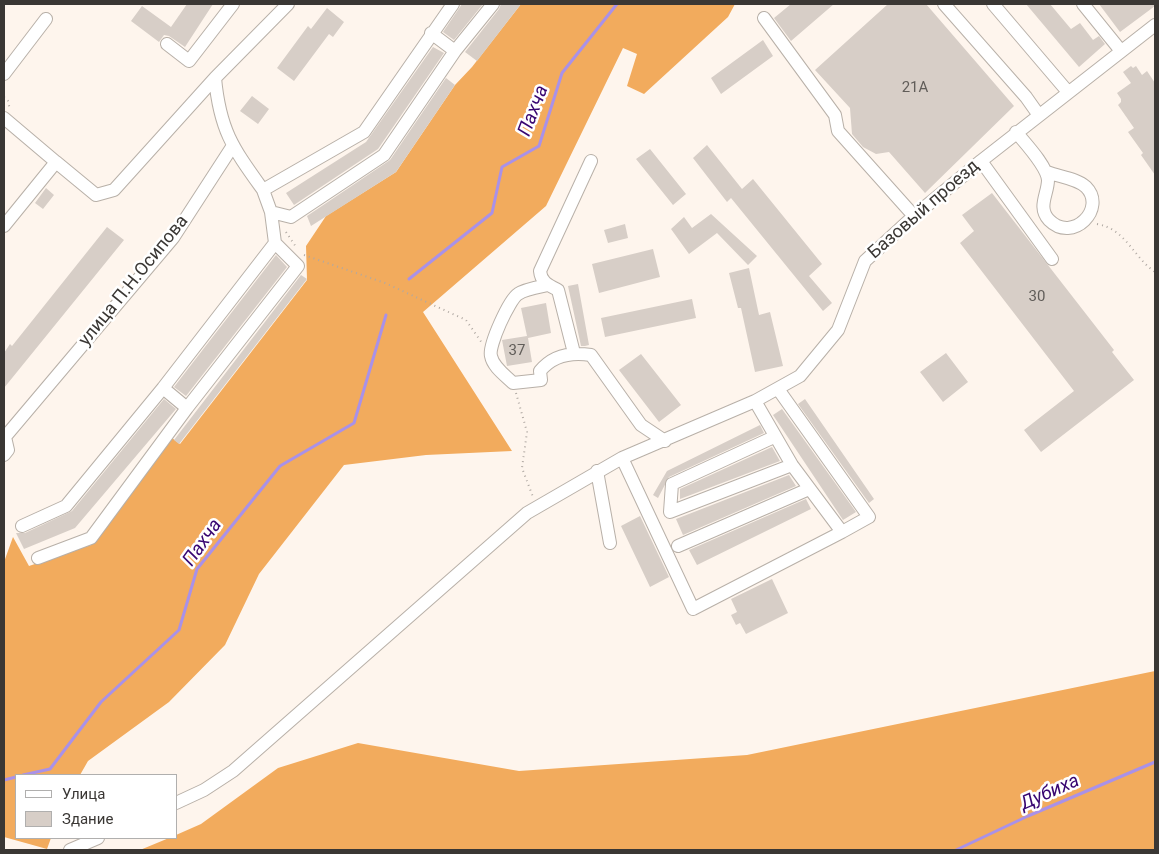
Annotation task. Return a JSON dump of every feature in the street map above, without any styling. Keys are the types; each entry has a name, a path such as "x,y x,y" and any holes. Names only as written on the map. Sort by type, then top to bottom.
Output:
{"street":[{"path":"167,44 189,61 233,4"},
{"path":"4,118 96,195 114,190 215,78 288,4"},
{"path":"263,190 364,132 431,33 453,4"},
{"path":"271,212 291,217 384,156 455,51 493,4"},
{"path":"944,4 1026,97 1038,114"},
{"path":"993,4 1068,92"},
{"path":"1083,4 1121,51"},
{"path":"764,18 835,115 838,130 914,216"},
{"path":"4,74 46,19"},
{"name":"Базовый проезд","path":"178,802 204,790 233,771 536,507 622,458 755,402 800,376 838,330 866,261 914,216 1038,114 1155,25"},
{"path":"431,33 455,51"},
{"path":"38,558 90,538 187,408 298,266 275,243 271,212 263,190 232,147 218,108 215,78"},
{"path":"1016,132 1047,172 1048,182 1043,207 1049,220 1062,228 1073,228 1084,221 1091,212 1091,194 1086,187 1074,180 1047,172"},
{"name":"улица П.Н.Осипова","path":"4,455 8,450 5,437 173,238 232,147"},
{"path":"574,352 558,290 548,285 540,277 540,271 591,160"},
{"path":"981,161 1052,259"},
{"path":"4,226 56,162"},
{"path":"22,526 66,506 163,388 275,243"},
{"path":"548,285 518,294 507,310 492,343 490,356 495,366 513,383 541,380 540,371 548,361 574,352 591,355 641,425 665,441"},
{"path":"163,388 187,408"},
{"path":"622,458 693,609 869,517 778,389"},
{"path":"755,402 792,465 842,532"},
{"path":"774,437 672,484 670,512 792,465"},
{"path":"597,471 610,543"},
{"path":"678,546 809,489"},
{"path":"70,850 96,839"}],"path":[{"path":"271,212 301,254 385,283 466,320 490,356"},
{"path":"1084,221 1108,226 1117,231 1155,272"},
{"path":"513,383 527,432 522,468 536,507"}],"shaded area":[{"path":"521,4 735,4 728,17 644,94 627,86 637,54 623,48 546,206 423,312 512,451 426,455 344,465 259,574 225,645 169,702 88,761 81,774 15,774 15,839 51,839 47,849 4,837 4,562 13,537 29,566 91,545 172,438 180,444 307,280 306,246 326,216 396,172 455,85 472,67"},
{"path":"1155,671 1155,850 140,850 167,839 178,839 178,834 201,824 278,768 358,743 519,771 747,755"}],"building":[{"path":"187,4 213,4 185,47 169,36 164,35 159,42 131,21 142,6 171,27"},
{"path":"462,4 483,4 454,40 443,32"},
{"path":"501,4 521,4 477,61 465,52"},
{"path":"791,4 834,4 791,41 774,18"},
{"path":"888,4 926,4 1014,106 925,193 889,152 876,154 863,147 852,134 850,108 815,70"},
{"path":"1026,4 1050,4 1071,29 1080,23 1093,40 1099,36 1105,44 1079,67"},
{"path":"1099,4 1155,4 1155,6 1120,32"},
{"path":"327,8 344,22 333,37 329,34 294,81 277,68 308,26 311,29"},
{"path":"763,40 773,56 721,94 711,78"},
{"path":"433,47 444,53 378,149 294,205 286,193 366,142"},
{"path":"1131,66 1133,68 1136,66 1142,75 1147,71 1155,83 1155,175 1141,155 1143,153 1128,132 1134,128 1118,105 1121,99 1117,93 1131,83 1123,72"},
{"path":"446,78 455,85 396,172 311,226 307,216 390,160"},
{"path":"252,96 269,109 258,124 240,111"},
{"path":"707,145 742,189 753,179 822,264 809,276 832,303 823,311 731,198 727,202 693,158"},
{"path":"650,149 686,194 673,205 636,159"},
{"path":"46,188 54,195 43,209 35,203"},
{"path":"992,193 1114,350 1112,352 1134,380 1041,452 1024,430 1074,391 960,243 974,231 962,215"},
{"path":"711,214 757,256 748,265 717,233 689,254 671,229 684,217 692,228"},
{"path":"625,224 628,238 608,243 604,230"},
{"path":"107,227 124,240 4,388 4,353 10,344 12,346"},
{"path":"653,249 660,277 599,293 592,264"},
{"path":"276,255 287,267 186,396 174,387"},
{"path":"749,268 759,315 770,312 783,366 755,372 741,308 738,308 729,273"},
{"path":"301,275 307,279 179,444 174,440"},
{"path":"578,284 589,345 585,346 581,346 568,286"},
{"path":"692,299 696,318 605,337 601,318"},
{"path":"546,303 551,333 528,338 532,362 507,366 502,340 527,336 521,308"},
{"path":"946,353 968,382 943,402 920,372"},
{"path":"641,354 681,405 659,422 619,370"},
{"path":"164,399 176,409 75,528 24,549 16,533 25,533 72,511"},
{"path":"805,399 874,499 869,503 798,404"},
{"path":"782,409 856,512 843,520 773,415"},
{"path":"760,425 764,433 669,477 658,498 653,495 667,471"},
{"path":"772,447 780,461 680,499 680,489"},
{"path":"789,475 796,486 683,535 676,519"},
{"path":"806,499 811,509 697,565 689,550"},
{"path":"640,516 669,577 650,587 621,526"},
{"path":"772,579 788,613 746,634 740,623 736,625 731,615 737,612 731,599"}],"waterway":[{"name":"Пахча","path":"409,279 492,213 502,167 539,146 562,73 617,4"},
{"name":"Пахча","path":"28,774 50,769 101,702 179,630 197,569 280,466 354,423 386,315"},
{"name":"Дубиха","path":"956,850 1028,816 1155,762"},
{"name":"Пахча","path":"4,780 15,777"}]}
